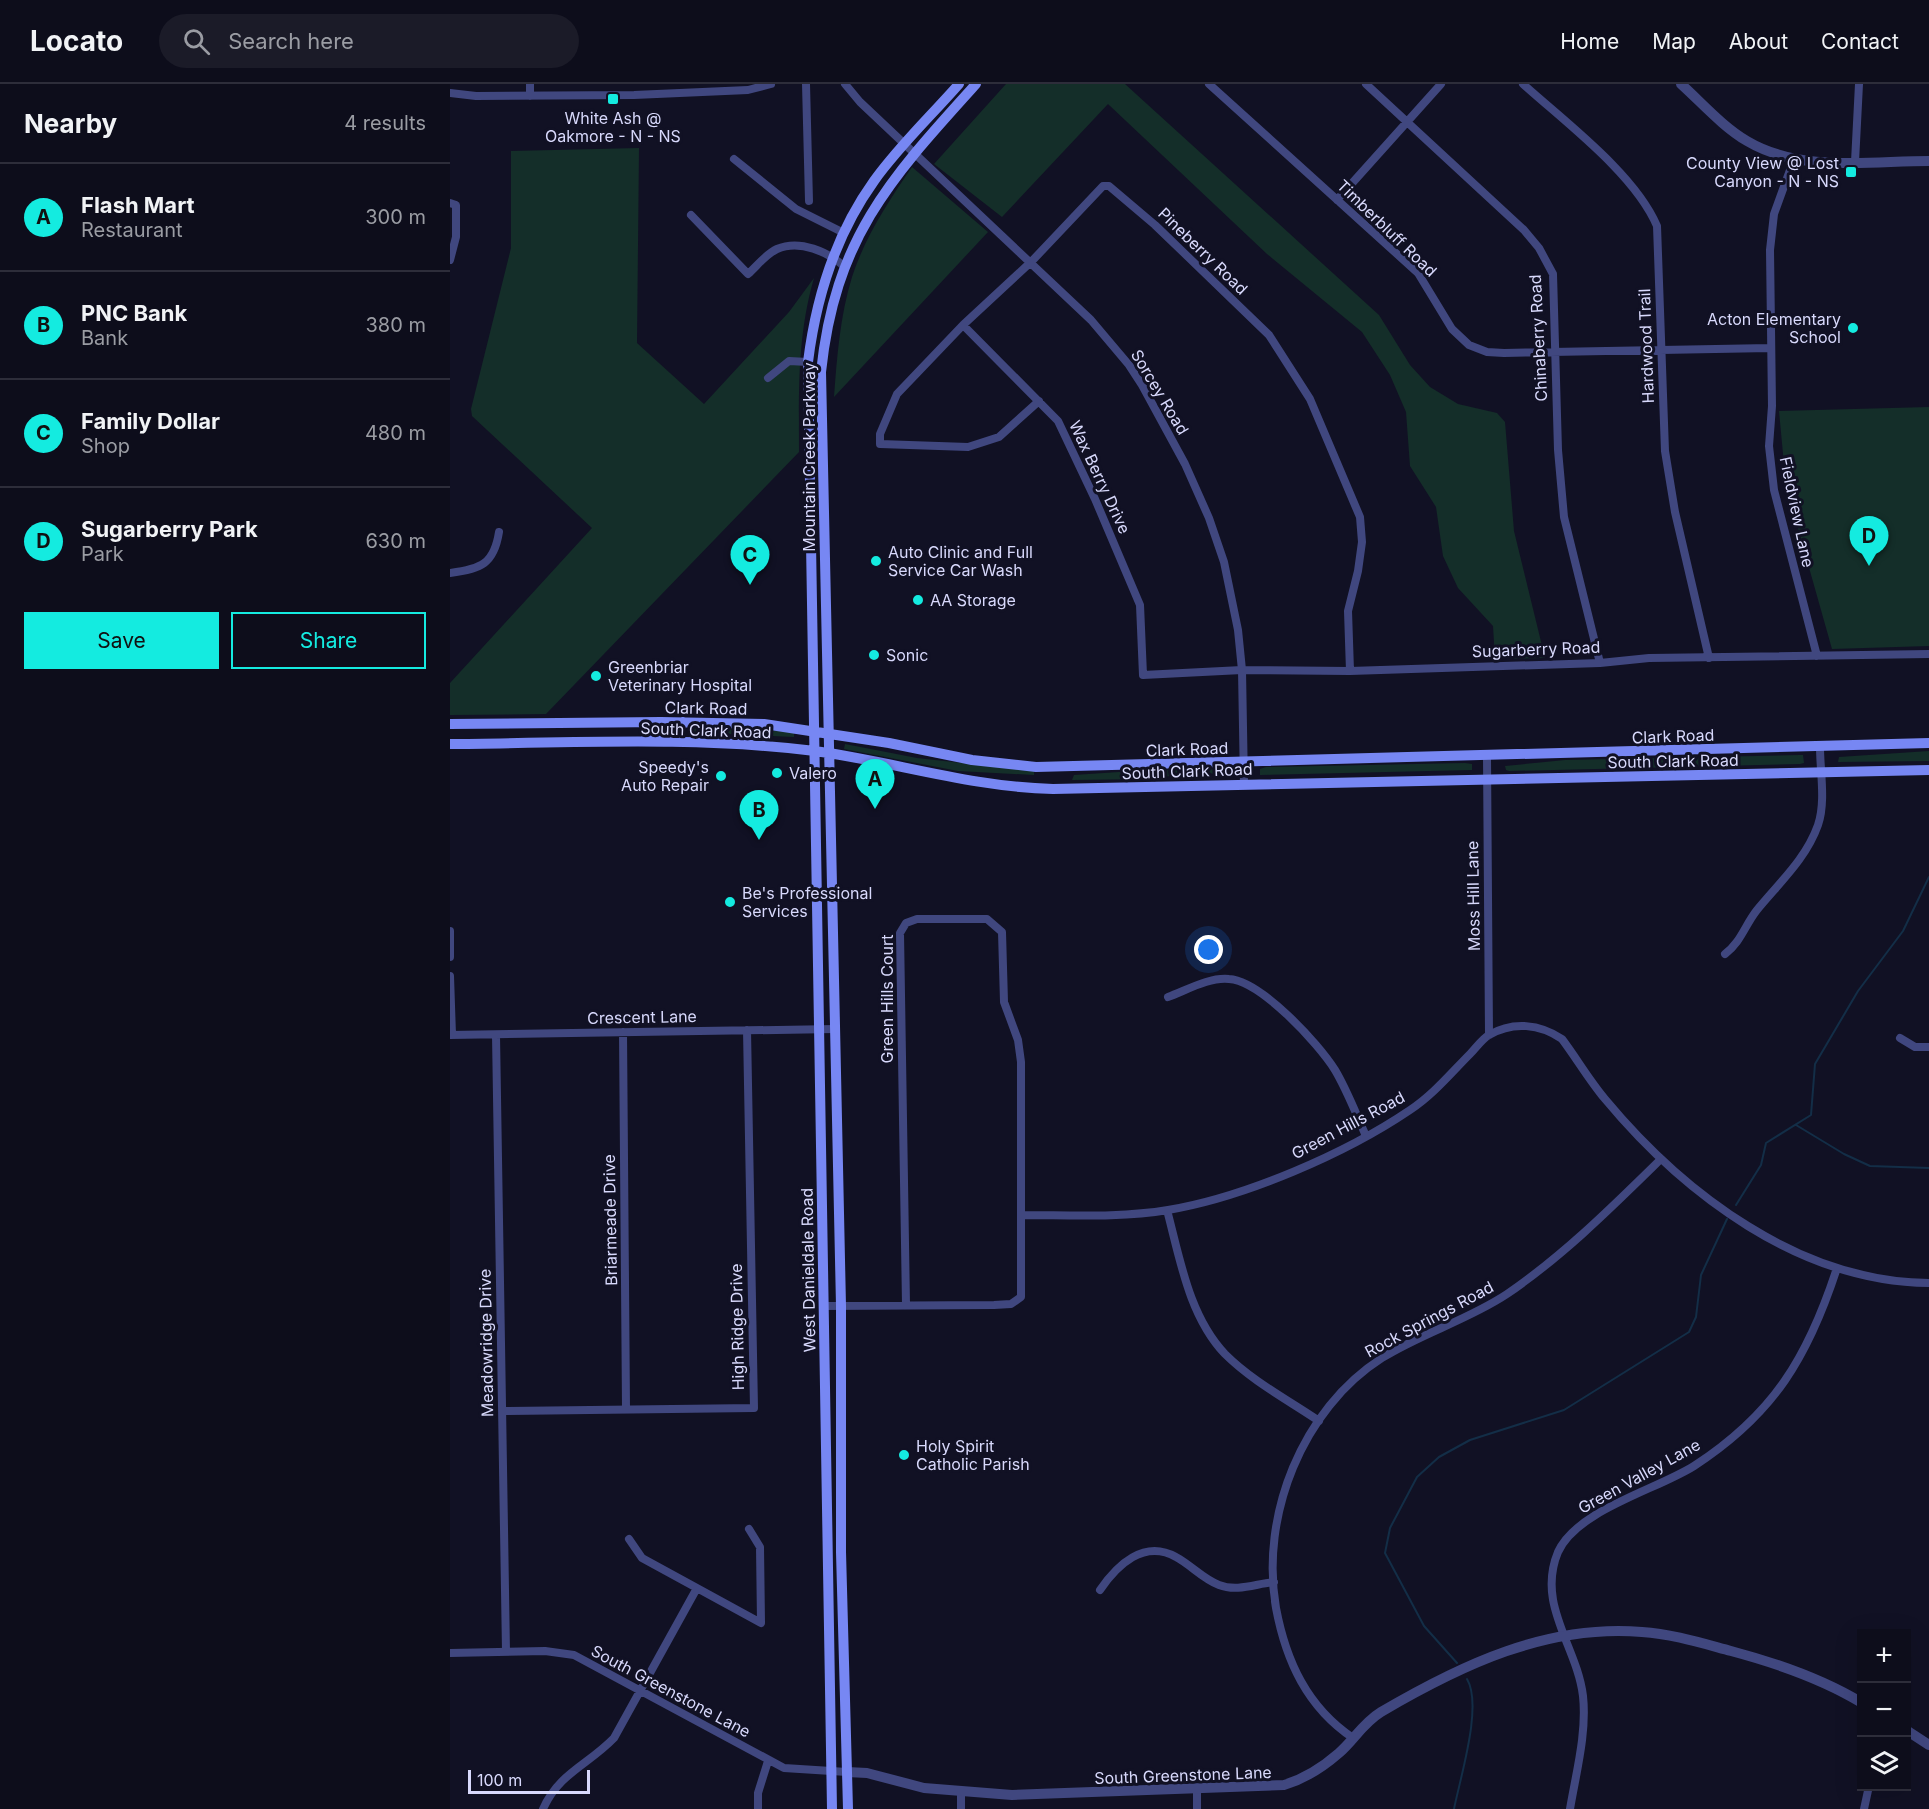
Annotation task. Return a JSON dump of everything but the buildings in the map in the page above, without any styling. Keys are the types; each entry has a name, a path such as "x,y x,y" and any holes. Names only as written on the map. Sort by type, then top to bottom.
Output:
{"main road":[{"name":"Mountain Creek Parkway","path":"814,731 808,362 816,314 833,257 844,232 873,183 905,143 959,84"},
{"name":"Mountain Creek Parkway","path":"829,734 821,372 832,303 861,229 880,196 914,152 976,84"},
{"path":"809,517 824,516"},
{"path":"636,743 678,732 683,722"},
{"name":"Clark Road","path":"450,724 683,722 764,724 972,760 1054,767 1487,757 1929,743"},
{"path":"588,723 588,743"},
{"name":"West Danieldale Road","path":"814,731 832,1809"},
{"name":"West Danieldale Road","path":"829,734 841,1306 842,1599 848,1809"},
{"name":"South Clark Road","path":"450,744 746,745 814,751 988,785 1053,789 1929,770"},
{"path":"1053,789 1054,767"},
{"path":"816,888 831,886"},
{"path":"817,971 833,970"},
{"path":"825,1396 841,1396"},
{"path":"826,1495 841,1495"},
{"path":"828,1599 842,1599"}],"street":[{"path":"530,84 530,96"},
{"path":"633,84 634,95"},
{"path":"450,93 476,96 634,95 771,84"},
{"path":"806,84 809,201"},
{"name":"Sorcey Road","path":"845,84 860,102 1032,261 1091,320 1130,365 1185,464 1209,518 1224,562 1238,630 1242,670 1244,784"},
{"name":"Timberbluff Road","path":"1209,84 1418,273 1452,329 1469,345 1487,352 1770,348"},
{"name":"Chinaberry Road","path":"1366,84 1524,230 1539,248 1553,274 1558,450 1564,518 1600,663"},
{"path":"1336,200 1441,84"},
{"name":"Hardwood Trail","path":"1523,84 1610,163 1649,206 1657,226 1660,245 1665,451 1674,512 1709,658"},
{"path":"1681,84 1747,141 1794,159 1855,162 1929,161"},
{"path":"1855,162 1859,84"},
{"path":"734,159 796,209 844,232"},
{"name":"Fieldview Lane","path":"1794,159 1774,214 1768,289 1772,406 1769,446 1774,490 1817,656"},
{"name":"Pineberry Road","path":"1039,401 999,437 968,447 880,444 880,434 897,394 963,325 1032,261 1092,196 1103,186 1109,186 1155,225 1269,335 1310,399 1360,517 1362,542 1358,571 1347,611 1350,671"},
{"path":"450,203 456,205 456,237 450,260"},
{"path":"691,215 748,274 769,254 790,246 810,249 833,257 845,267"},
{"name":"Wax Berry Drive","path":"963,325 1058,421 1095,499 1140,605 1143,675"},
{"path":"768,378 789,361 808,362"},
{"path":"450,573 471,570 482,565 495,553 499,532"},
{"name":"Sugarberry Road","path":"1143,675 1242,670 1350,671 1600,663 1649,658 1929,654"},
{"path":"1725,954 1737,945 1753,914 1802,857 1818,824 1820,747"},
{"name":"Moss Hill Lane","path":"1487,757 1489,1035"},
{"name":"Green Hills Court","path":"823,1306 994,1305 1017,1301 1021,1297 1023,1286 1020,1050 1004,1002 1002,932 987,919 910,921 902,928 899,939 906,1305"},
{"path":"450,932 450,957"},
{"path":"450,976 451,1035"},
{"path":"1168,997 1213,980 1228,978 1242,981 1261,992 1328,1060 1342,1083 1366,1136"},
{"name":"Green Hills Road","path":"1022,1215 1167,1210 1243,1191 1366,1136 1419,1104 1489,1035 1519,1026 1531,1026 1552,1032 1578,1060 1606,1100 1661,1159 1751,1228 1793,1251 1837,1268 1889,1281 1929,1283"},
{"name":"Crescent Lane","path":"451,1035 835,1029"},
{"name":"High Ridge Drive","path":"503,1411 754,1408 747,1030"},
{"name":"Briarmeade Drive","path":"623,1032 626,1408"},
{"name":"Meadowridge Drive","path":"496,1035 506,1652"},
{"path":"1900,1038 1915,1047 1929,1047"},
{"name":"Rock Springs Road","path":"1353,1738 1331,1720 1298,1678 1284,1641 1274,1582 1275,1543 1281,1498 1294,1465 1319,1420 1352,1383 1379,1360 1501,1298 1531,1278 1581,1236 1661,1159"},
{"path":"1167,1210 1193,1299 1212,1338 1244,1370 1319,1420"},
{"name":"Green Valley Lane","path":"1570,1809 1580,1749 1583,1697 1576,1666 1554,1612 1551,1582 1554,1567 1565,1540 1588,1520 1692,1467 1746,1426 1777,1392 1804,1353 1837,1268"},
{"path":"629,1539 642,1558 761,1623 760,1547 749,1529"},
{"path":"1100,1590 1123,1562 1132,1556 1155,1551 1174,1556 1219,1585 1240,1588 1274,1582"},
{"path":"543,1809 551,1791 566,1775 597,1756 614,1738 697,1588"},
{"name":"South Greenstone Lane","path":"450,1653 545,1651 574,1655 784,1768 831,1773 867,1773 924,1788 1012,1795 1269,1787 1298,1781 1339,1753 1375,1715 1472,1664 1506,1650 1594,1631 1624,1631 1684,1638 1781,1664 1857,1699"},
{"path":"1911,1733 1929,1745"},
{"path":"758,1809 758,1793 768,1761"},
{"path":"1197,1789 1197,1809"},
{"path":"1864,1809 1868,1791"},
{"path":"961,1792 961,1809"}],"green space":[{"path":"1006,84 1125,84 1379,315 1410,365 1430,387 1458,404 1497,413 1505,422 1514,531 1545,658 1495,659 1493,626 1458,588 1443,556 1436,507 1410,466 1406,412 1390,375 1362,332 1267,254 1108,104 1002,217 934,164"},
{"path":"639,148 637,343 704,404 789,312 814,278 808,300 802,343 799,386 799,452 546,714 450,715 450,683 592,528 472,416 471,409 511,248 511,151"},
{"path":"912,167 988,232 834,397 842,322 857,262 870,234"},
{"path":"1929,407 1929,646 1832,649 1786,486 1779,411"},
{"path":"689,728 784,731 794,733 794,737 727,734 689,737"},
{"path":"845,744 917,758 1034,771 1034,775 958,771 844,749"},
{"path":"1929,751 1929,761 1838,762 1839,757"},
{"path":"1803,755 1804,763 1800,764 1509,771 1505,766 1565,760"},
{"path":"1472,764 1472,770 1260,775 1260,769 1266,767"},
{"path":"1227,769 1227,773 1177,775 1149,779 1072,780 1074,775"}],"waterway":[{"path":"1736,1205 1761,1165 1766,1143 1811,1115 1815,1064 1858,991 1903,931 1929,877"},
{"path":"1796,1125 1844,1154 1870,1166 1929,1168"},
{"path":"1457,1663 1424,1626 1385,1553 1390,1528 1417,1477 1439,1457 1470,1440 1564,1410 1689,1332 1696,1317 1701,1275 1727,1219"},
{"path":"1454,1809 1472,1724 1473,1706 1467,1679"}],"place":[{"name":"White Ash @ Oakmore - N - NS","path":"613,99"},
{"name":"County View @ Lost Canyon - N - NS","path":"1851,172"},
{"name":"Acton Elementary School","path":"1853,328"},
{"name":"Auto Clinic and Full Service Car Wash","path":"876,561"},
{"name":"Sugarberry Park","path":"1869,566"},
{"name":"Family Dollar","path":"750,585"},
{"name":"AA Storage","path":"918,600"},
{"name":"Sonic","path":"874,655"},
{"name":"Greenbriar Veterinary Hospital","path":"596,676"},
{"name":"Valero","path":"777,773"},
{"name":"Speedy's Auto Repair","path":"721,776"},
{"name":"Flash Mart","path":"875,809"},
{"name":"PNC Bank","path":"759,840"},
{"name":"Be's Professional Services","path":"730,902"},
{"name":"Holy Spirit Catholic Parish","path":"904,1455"}]}
